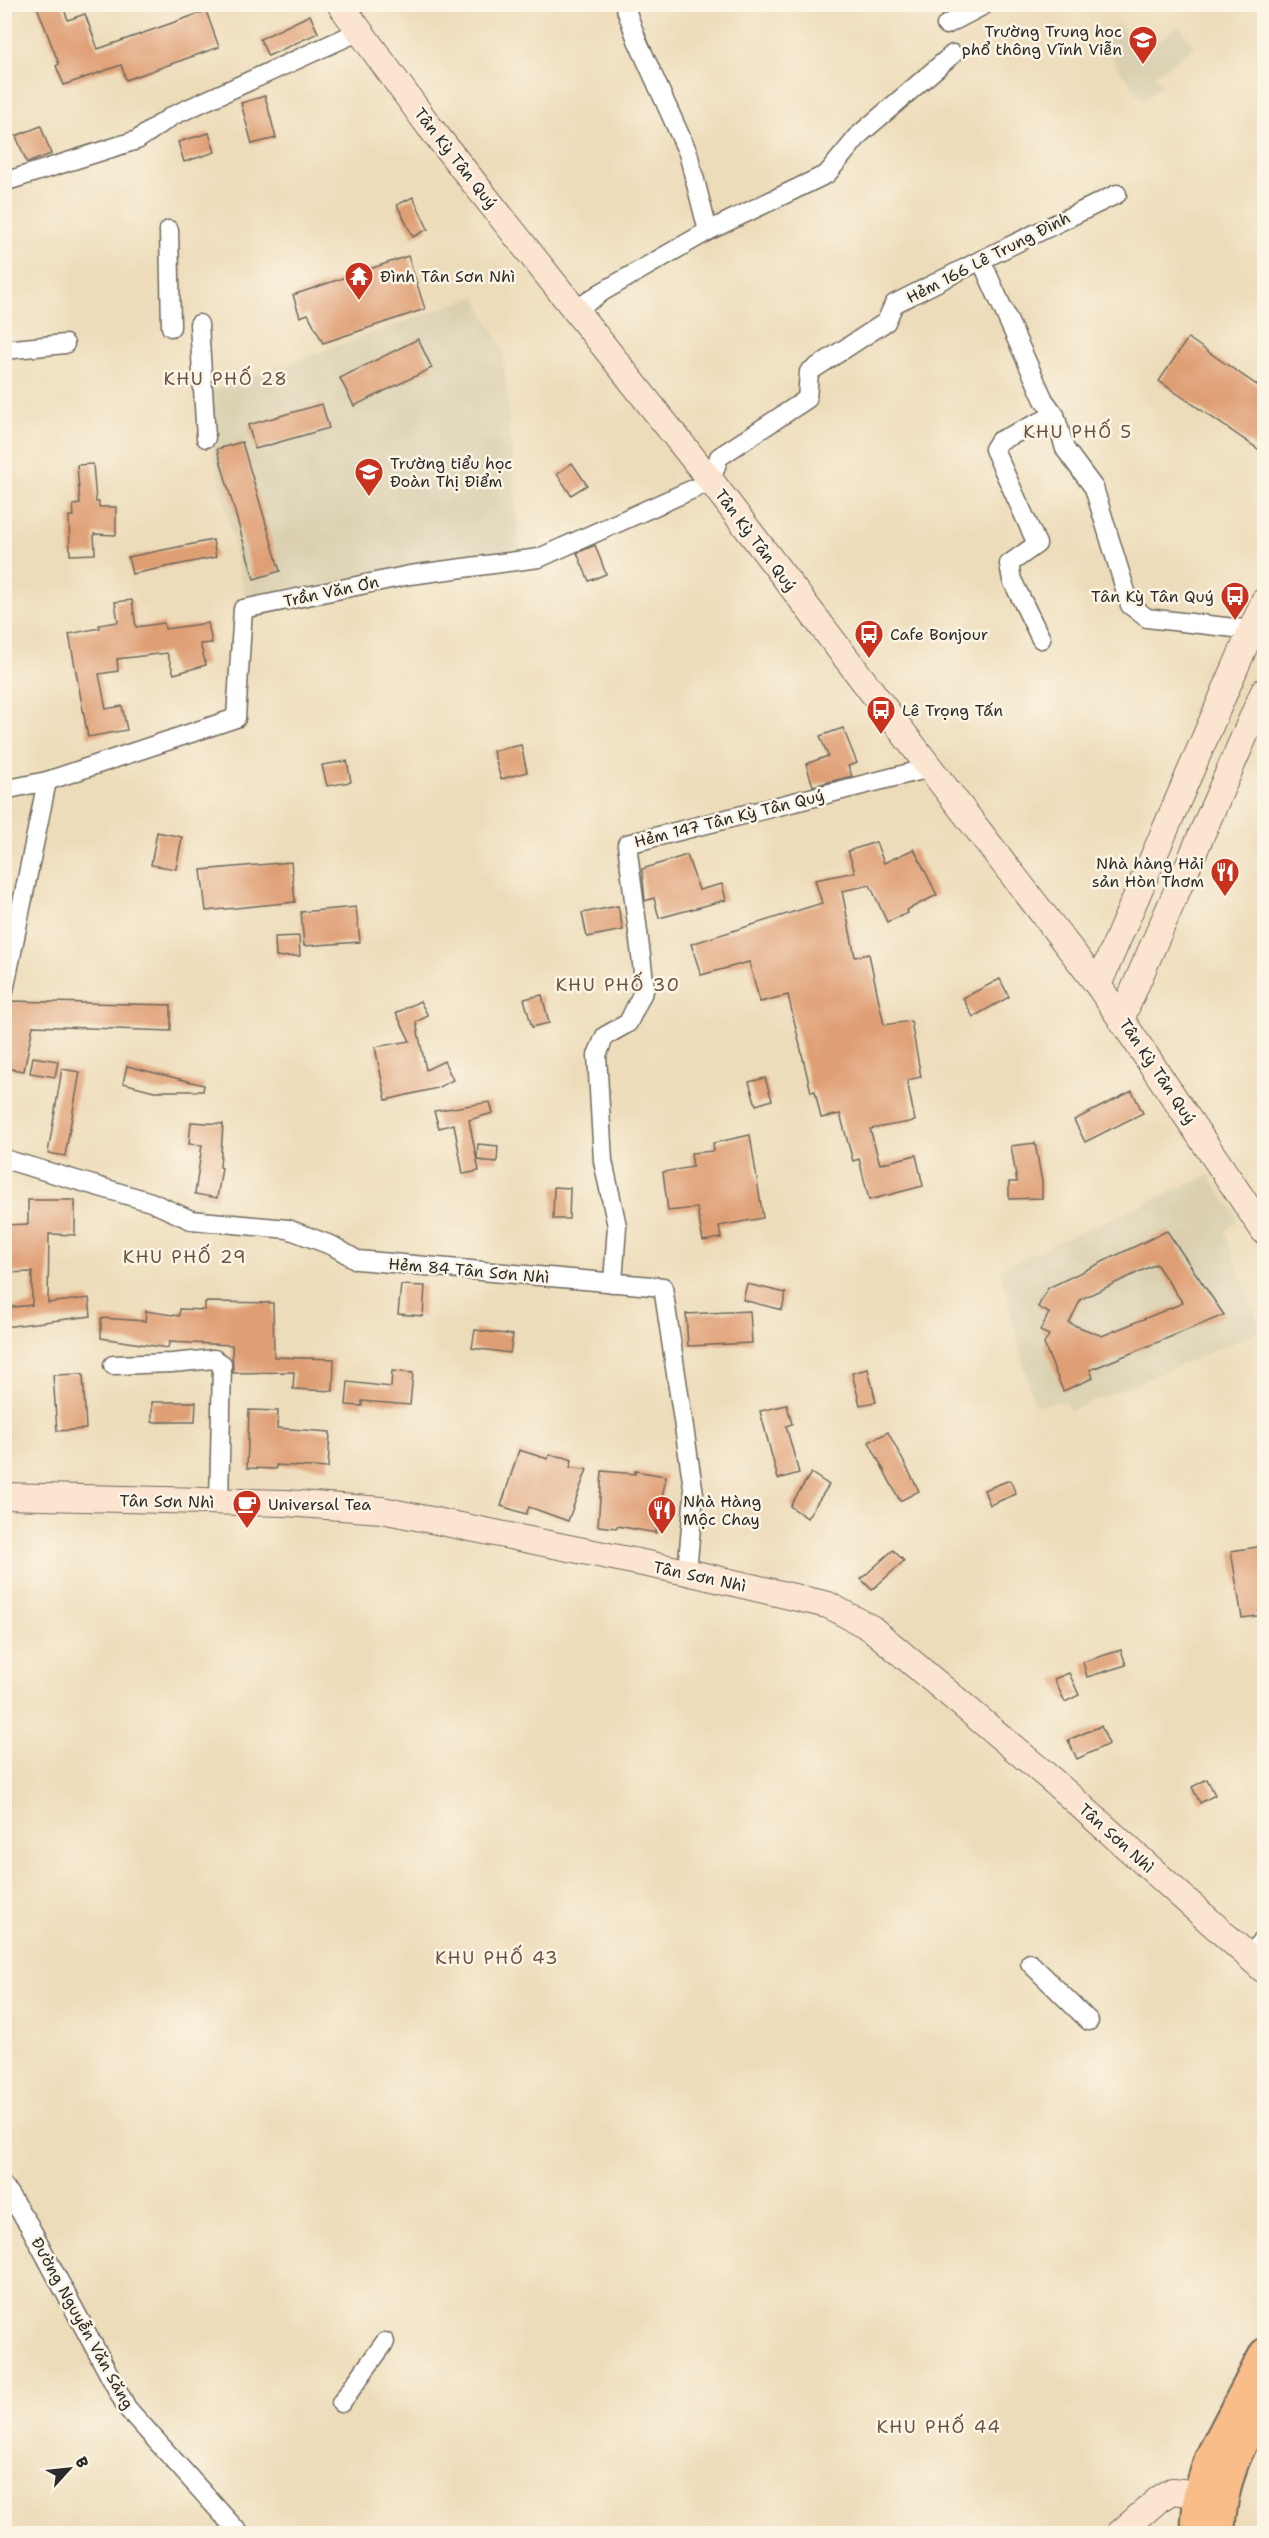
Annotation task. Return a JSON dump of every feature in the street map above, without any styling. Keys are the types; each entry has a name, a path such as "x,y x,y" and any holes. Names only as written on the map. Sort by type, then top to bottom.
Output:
{"main road":[{"name":"Tân Kỳ Tân Quý","path":"346,7 360,31 429,126 711,481 1098,985 1122,1017 1264,1231"},
{"path":"1098,985 1264,601"},
{"path":"1122,1017 1264,691"},
{"name":"Tân Sơn Nhì","path":"4,1496 286,1503 382,1510 442,1520 687,1572 828,1605 872,1628 1259,1955"},
{"path":"1220,2534 1211,2495 1203,2474 1214,2444 1264,2354"},
{"path":"1195,2534 1211,2495 1231,2468 1264,2403"},
{"path":"1119,2534 1159,2499 1172,2491 1211,2495"}],"street":[{"path":"624,4 639,46 688,153 708,231"},
{"path":"946,25 986,4"},
{"path":"4,182 137,140 171,116 360,31"},
{"path":"576,310 602,292 708,231 826,174 860,134 953,54"},
{"name":"Hẻm 166 Lê Trung Đình","path":"711,481 719,457 807,399 809,372 886,322 894,304 1117,194"},
{"path":"169,230 171,327"},
{"path":"981,260 1044,400 1055,415 1065,449 1094,488 1130,605 1147,618 1252,630"},
{"path":"199,324 206,438"},
{"path":"4,350 65,344"},
{"path":"1041,639 1012,579 1009,564 1037,544 994,449 999,441 1055,415"},
{"name":"Trần Văn Ơn","path":"47,781 236,718 243,609 410,575 539,558 711,481"},
{"name":"Hẻm 147 Tân Kỳ Tân Quý","path":"613,1283 617,1226 603,1161 597,1055 605,1036 628,1023 645,988 627,844 930,768"},
{"path":"4,790 47,781 4,991"},
{"name":"Hẻm 84 Tân Sơn Nhì","path":"4,1160 151,1202 191,1220 288,1229 333,1246 357,1260 663,1287 694,1494 687,1572"},
{"path":"113,1365 214,1359 222,1364 219,1502"},
{"path":"1030,1963 1089,2021"},
{"name":"Đường Nguyễn Văn Săng","path":"4,2187 29,2225 127,2408 240,2534"},
{"path":"340,2403 385,2342"}],"shaded area":[{"name":"Trường Trung học phổ thông Vĩnh Viễn","path":"1119,24 1140,54 1179,26 1194,47 1155,75 1163,85 1142,100 1098,39"},
{"name":"Trường tiểu học Đoàn Thị Điểm","path":"476,296 503,350 520,556 246,601 211,438 209,392"},
{"path":"1209,1175 1238,1219 1225,1232 1261,1331 1070,1411 1065,1401 1034,1405 1000,1268"}],"building":[{"path":"36,4 62,4 68,20 85,14 98,49 206,11 219,47 126,80 121,65 64,85 56,66 59,64"},
{"path":"310,15 318,33 268,56 260,39"},
{"path":"265,96 276,138 252,144 241,103"},
{"path":"41,126 51,154 27,163 16,136"},
{"path":"209,133 215,152 184,162 178,142"},
{"path":"413,197 428,229 413,237 397,205"},
{"name":"Đình Tân Sơn Nhì","path":"408,256 425,309 323,343 308,314 300,317 293,295"},
{"path":"1188,338 1264,390 1264,453 1159,381"},
{"path":"418,339 432,368 354,406 340,378"},
{"path":"322,404 329,428 255,449 248,425"},
{"path":"242,442 280,571 254,579 217,449"},
{"path":"572,463 587,485 571,495 557,474"},
{"path":"93,464 96,502 99,502 99,507 116,507 116,535 94,534 95,554 70,555 69,516 74,516 73,505 80,504 77,465"},
{"path":"213,540 216,557 132,574 128,557"},
{"path":"595,545 606,574 589,581 577,553"},
{"path":"132,600 136,627 164,623 165,629 208,623 212,643 200,644 206,665 174,674 167,653 117,659 118,671 99,674 106,709 122,706 127,730 88,737 69,634 118,622 115,602"},
{"path":"843,728 857,763 848,766 852,776 813,786 806,764 828,756 820,736"},
{"path":"521,745 527,772 501,779 493,751"},
{"path":"347,761 351,782 327,786 322,765"},
{"path":"157,832 182,837 176,869 151,865"},
{"path":"876,842 884,863 914,849 937,895 907,910 908,913 887,922 870,885 842,891 855,957 869,954 884,1025 911,1021 921,1077 907,1080 915,1121 870,1129 880,1164 916,1155 923,1186 869,1200 859,1159 853,1161 840,1114 821,1118 815,1091 811,1092 788,995 760,1002 749,962 701,975 691,944 822,903 815,880 855,872 848,851"},
{"path":"687,855 699,890 722,884 726,900 659,918 654,898 645,901 642,869"},
{"path":"291,862 295,902 206,911 201,870"},
{"path":"618,906 623,930 587,937 582,913"},
{"path":"356,907 360,942 304,946 301,912"},
{"path":"299,936 300,956 276,957 275,937"},
{"path":"1000,979 1009,997 973,1017 963,998"},
{"path":"542,995 549,1023 532,1027 524,999"},
{"path":"420,1001 428,1016 416,1022 426,1070 444,1061 453,1080 437,1088 386,1100 375,1047 410,1041 396,1013"},
{"path":"4,1002 171,1005 171,1031 33,1026 24,1071 4,1068"},
{"path":"33,1057 58,1061 55,1077 30,1073"},
{"path":"127,1066 204,1085 203,1091 154,1091 123,1083"},
{"path":"62,1069 80,1072 65,1156 48,1153"},
{"path":"765,1078 772,1100 756,1105 749,1082"},
{"path":"1132,1091 1143,1113 1085,1142 1074,1120"},
{"path":"490,1102 493,1113 469,1120 479,1171 463,1174 454,1124 439,1128 434,1111"},
{"path":"191,1122 223,1124 220,1167 222,1168 217,1198 195,1194 202,1145 189,1144"},
{"path":"750,1135 763,1218 719,1226 721,1238 703,1241 697,1208 668,1211 663,1172 693,1167 691,1153 714,1151 713,1143"},
{"path":"1035,1143 1042,1182 1042,1198 1009,1199 1009,1182 1017,1182 1011,1146"},
{"path":"478,1144 498,1146 497,1162 477,1160"},
{"path":"554,1187 570,1188 569,1219 553,1219"},
{"path":"28,1200 75,1200 75,1235 49,1234 48,1303 89,1298 91,1316 4,1327 4,1308 32,1305 32,1272 4,1273 4,1225 28,1224"},
{"path":"1167,1231 1224,1315 1090,1370 1093,1378 1063,1391 1044,1344 1049,1335 1040,1331 1049,1313 1038,1307 1048,1288","holes":["1156,1264 1183,1303 1102,1336 1069,1323 1081,1299"]},
{"path":"747,1284 786,1293 782,1310 743,1300"},
{"path":"401,1285 425,1286 423,1316 398,1314"},
{"path":"205,1302 273,1303 274,1357 334,1359 333,1391 293,1389 294,1372 233,1373 232,1345 169,1342 168,1348 101,1338 101,1318 145,1321 146,1311 179,1316 180,1309 205,1310"},
{"path":"750,1311 752,1343 688,1346 686,1314"},
{"path":"475,1330 513,1335 510,1353 472,1348"},
{"path":"868,1369 876,1402 860,1405 852,1373"},
{"path":"392,1371 413,1373 410,1405 362,1401 362,1406 346,1405 348,1382 391,1387"},
{"path":"83,1374 86,1429 57,1431 53,1375"},
{"path":"152,1402 196,1402 195,1422 152,1422"},
{"path":"787,1405 792,1424 786,1426 799,1473 778,1479 760,1411"},
{"path":"249,1410 278,1411 277,1428 330,1432 328,1468 276,1465 276,1469 247,1468"},
{"path":"888,1432 919,1491 900,1501 869,1442"},
{"path":"519,1450 548,1459 549,1455 564,1457 572,1460 570,1468 587,1469 568,1521 529,1507 526,1514 501,1506"},
{"path":"602,1471 635,1474 635,1471 666,1476 656,1533 617,1526 617,1528 598,1526"},
{"path":"811,1473 829,1485 807,1518 790,1506"},
{"path":"1010,1480 1016,1494 990,1505 984,1490"},
{"path":"1264,1546 1264,1615 1242,1618 1231,1551"},
{"path":"893,1550 904,1561 872,1590 861,1579"},
{"path":"1121,1650 1126,1665 1087,1677 1083,1662"},
{"path":"1069,1673 1079,1695 1065,1702 1054,1679"},
{"path":"1101,1726 1109,1744 1077,1759 1068,1740"},
{"path":"1207,1779 1215,1795 1200,1803 1192,1787"}],"place":[{"name":"Trường Trung học phổ thông Vĩnh Viễn","path":"1143,66"},
{"name":"Đình Tân Sơn Nhì","path":"359,302"},
{"name":"Trường tiểu học Đoàn Thị Điểm","path":"369,498"},
{"name":"Tân Kỳ Tân Quý","path":"1235,622"},
{"name":"Cafe Bonjour","path":"869,660"},
{"name":"Lê Trọng Tấn","path":"881,736"},
{"name":"Nhà hàng Hải sản Hòn Thơm","path":"1225,898"},
{"name":"Universal Tea","path":"247,1530"},
{"name":"Nhà Hàng Mộc Chay","path":"662,1536"}],"district":[{"name":"KHU PHỐ 28","path":"226,379"},
{"name":"KHU PHỐ 5","path":"1078,432"},
{"name":"KHU PHỐ 30","path":"618,985"},
{"name":"KHU PHỐ 29","path":"185,1257"},
{"name":"KHU PHỐ 43","path":"497,1958"},
{"name":"KHU PHỐ 44","path":"939,2427"}]}
